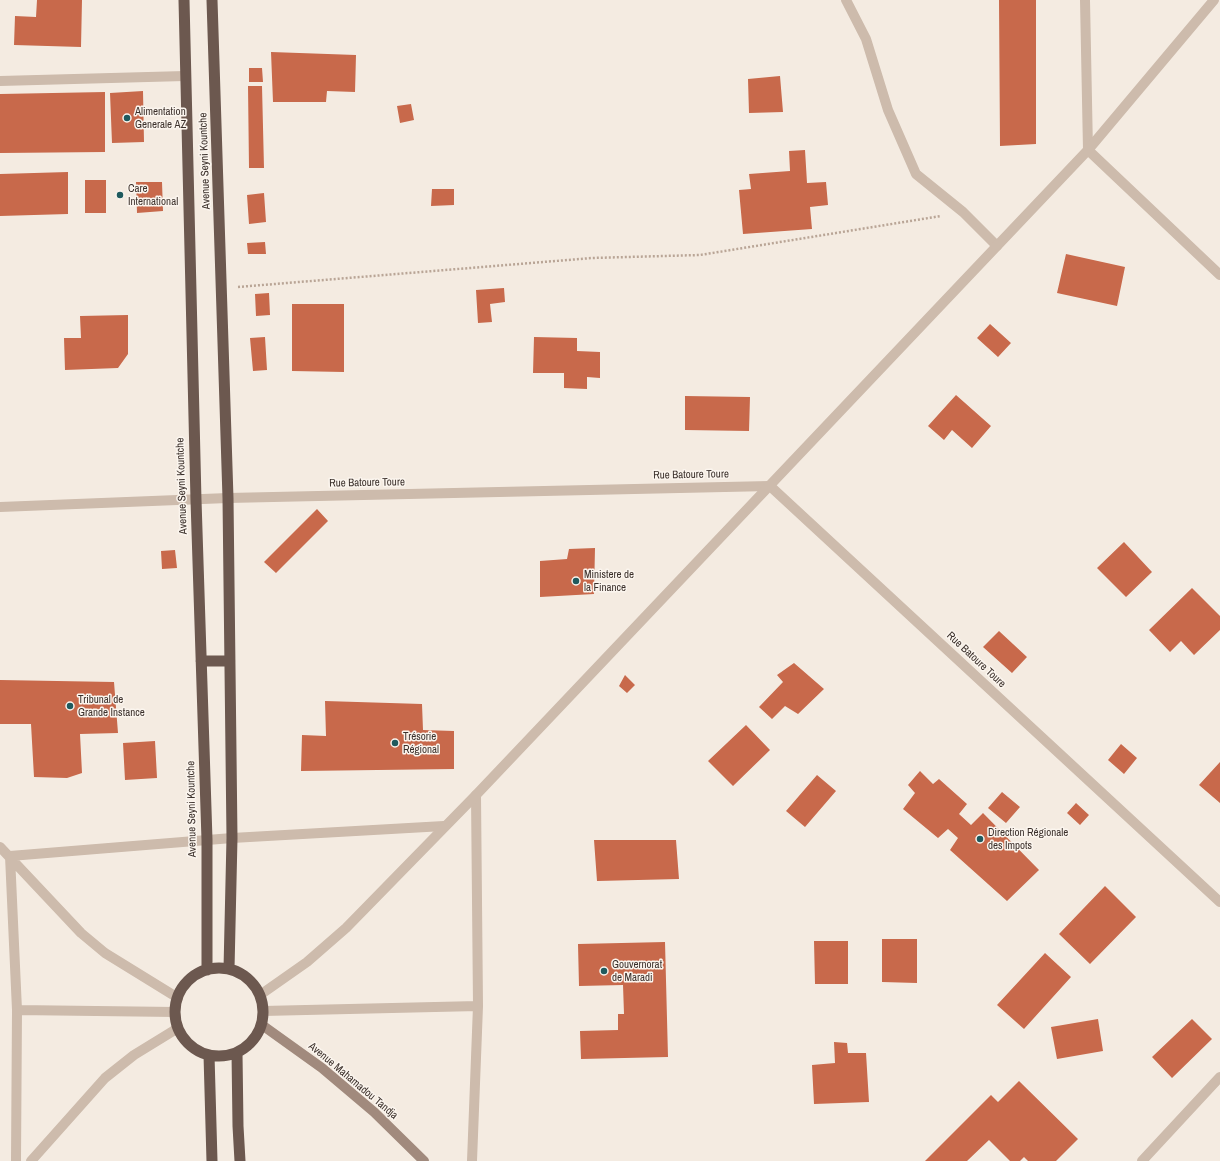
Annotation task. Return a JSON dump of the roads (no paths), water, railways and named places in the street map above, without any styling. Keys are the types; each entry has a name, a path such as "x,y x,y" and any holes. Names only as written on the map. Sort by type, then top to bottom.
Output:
{"highway":[{"name":"Avenue Seyni Kountche","path":"184,0 206,840 207,970"},
{"name":"Avenue Seyni Kountche","path":"212,0 228,498 232,838 229,969"},
{"path":"201,662 230,661"},
{"path":"218,968 229,969 240,974 250,981 260,995 263,1011 262,1025 252,1042 237,1053 221,1056 209,1055 198,1051 186,1041 178,1028 175,1012 178,998 185,984 207,970 218,968"},
{"path":"237,1053 240,1161"},
{"path":"209,1055 212,1161"}],"main road":[{"name":"Avenue Mahamadou Tandja","path":"262,1025 333,1078 374,1112 424,1161"}],"street":[{"path":"846,0 866,39 888,110 916,174 963,212 997,246"},
{"path":"1085,0 1088,150 1220,275"},
{"path":"260,995 307,962 346,928 476,794 1088,150 1214,0"},
{"path":"0,81 185,76"},
{"name":"Rue Batoure Toure","path":"0,507 228,498 770,486 1220,902"},
{"path":"472,1161 478,1006 476,794"},
{"path":"10,856 232,838 444,826"},
{"path":"0,847 81,933 105,953 178,998"},
{"path":"10,856 17,1010 16,1161"},
{"path":"263,1011 478,1006"},
{"path":"17,1010 175,1012"},
{"path":"31,1161 105,1078 134,1055 178,1028"},
{"path":"1142,1161 1220,1077"}],"place":[{"name":"Alimentation Generale AZ","path":"127,118"},
{"name":"Care International","path":"120,195"},
{"name":"Ministere de la Finance","path":"576,581"},
{"name":"Tribunal de Grande Instance","path":"70,706"},
{"name":"Trésorie Régional","path":"395,743"},
{"name":"Direction Régionale des Impots","path":"980,839"},
{"name":"Gouvernorat de Maradi","path":"604,971"}]}
